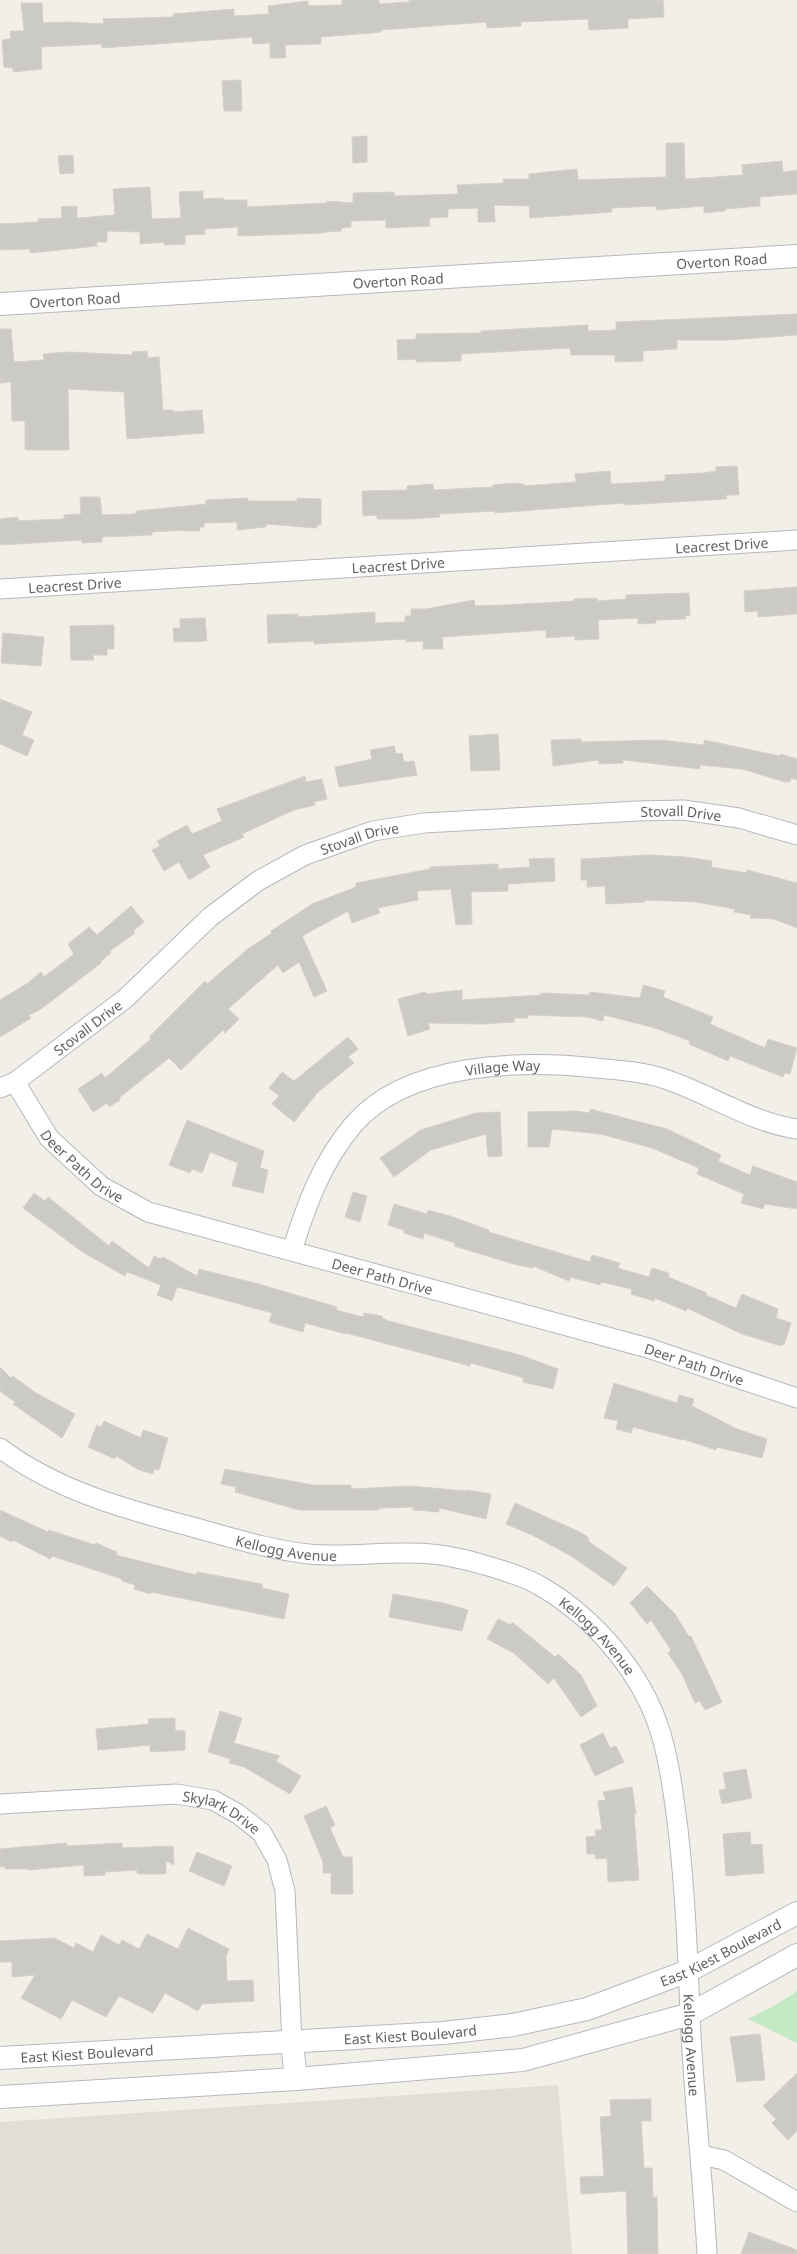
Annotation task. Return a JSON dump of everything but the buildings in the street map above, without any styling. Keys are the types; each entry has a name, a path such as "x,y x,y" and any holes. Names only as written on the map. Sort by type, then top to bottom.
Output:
{"main road":[{"name":"Overton Road","path":"0,304 797,256"},
{"name":"East Kiest Boulevard","path":"0,2058 443,2033 513,2025 587,2009 688,1971 797,1913"},
{"path":"0,2097 296,2079 523,2060 690,2014 797,1955"},
{"name":"Skylark Drive","path":"292,2042 296,2079"}],"street":[{"name":"Leacrest Drive","path":"0,589 797,540"},
{"name":"Stovall Drive","path":"7,1085 126,998 210,917 258,881 305,855 373,831 424,824 638,811 683,810 739,818 797,835"},
{"name":"Village Way","path":"292,1251 306,1206 327,1160 354,1124 382,1101 415,1084 456,1071 513,1063 555,1063 626,1071 664,1079 751,1116 797,1129"},
{"name":"Deer Path Drive","path":"7,1085 49,1138 101,1186 148,1212 648,1348 797,1398"},
{"name":"Kellogg Avenue","path":"0,1448 61,1485 103,1501 158,1518 256,1545 310,1554 432,1554 492,1567 540,1585 585,1618 623,1662 645,1696 661,1734 673,1789 685,1886 690,2014 707,2254"},
{"name":"Skylark Drive","path":"0,1804 176,1794 213,1800 238,1814 262,1833 277,1860 285,1892 292,2042"},
{"path":"701,2155 724,2160 797,2202"}],"shaded area":[{"path":"558,2085 572,2254 0,2254 0,2122"}],"green space":[{"path":"797,1991 797,2043 748,2019 779,2003"}]}
